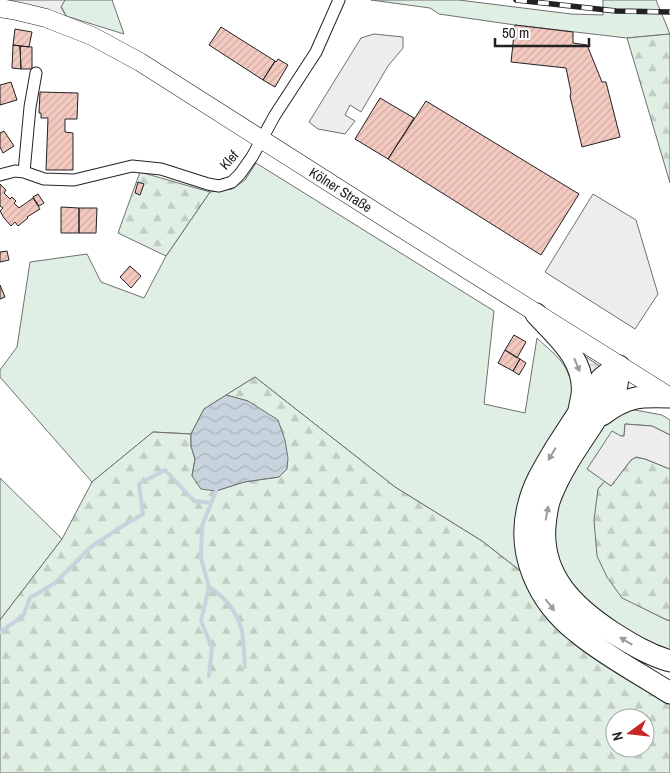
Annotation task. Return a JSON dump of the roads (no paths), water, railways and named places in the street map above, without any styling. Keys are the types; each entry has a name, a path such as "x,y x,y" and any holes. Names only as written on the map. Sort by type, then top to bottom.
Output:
{"highway":[{"path":"536,314 578,363 587,416"},
{"path":"619,366 602,378 570,458 550,497 544,534 546,552 556,580 566,594 590,617 636,647 670,661"},
{"path":"670,397 646,396 632,398 587,416 541,472 528,504 525,537 529,566 535,582 545,599 567,624 578,634 670,692"}],"main road":[{"name":"Kölner Straße","path":"0,8 46,18 92,36 140,62 670,397"}],"street":[{"name":"Klef","path":"0,175 15,171 44,179 74,180 132,166 161,169 219,186 232,182 252,156 275,115 316,52 339,0"},
{"path":"24,172 30,107 36,74"}],"water":[{"path":"226,395 248,401 278,420 285,440 288,458 287,469 279,477 244,482 216,491 201,489 192,476 195,459 191,446 191,434 204,409"}],"waterway":[{"path":"0,632 23,616 30,598 55,583 91,547 143,514 139,484 165,470 194,501 211,503"},
{"path":"209,676 212,648 201,621 209,587 201,558 202,526 216,491"},
{"path":"209,587 220,595 234,611 242,631 245,667"}],"railway":[{"path":"516,0 616,11 670,12"}]}
